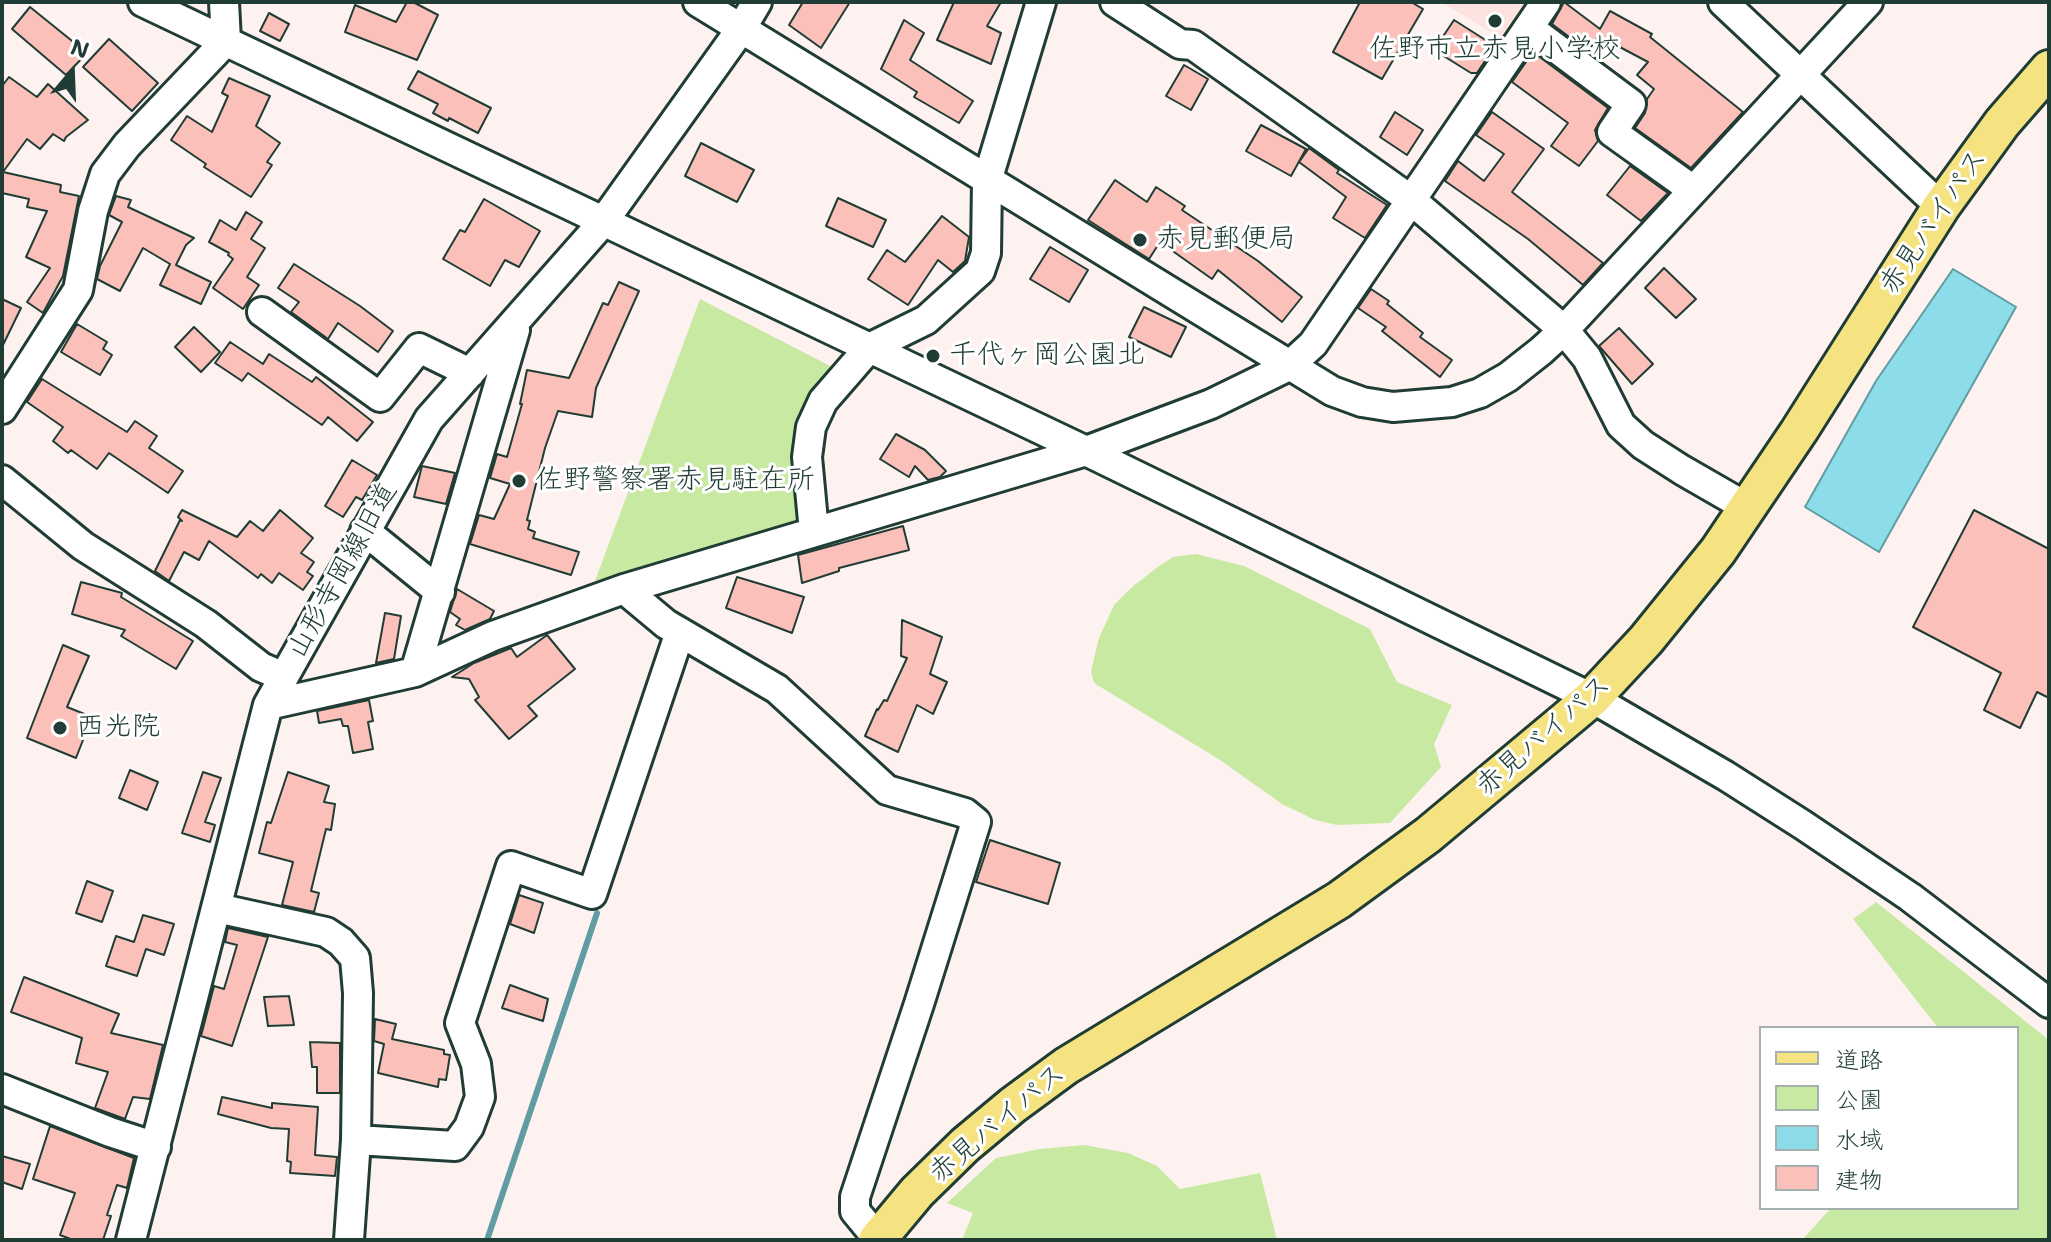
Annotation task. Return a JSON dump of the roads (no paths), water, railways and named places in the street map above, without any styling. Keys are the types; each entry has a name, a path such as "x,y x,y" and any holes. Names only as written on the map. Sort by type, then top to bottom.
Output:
{"main road":[{"name":"赤見バイパス","path":"878,1240 917,1192 965,1145 1013,1105 1066,1066 1339,900 1428,835 1592,698 1684,594 1748,508 1941,207 2002,123 2049,69"}],"street":[{"path":"143,2 1086,451 1592,698 1726,776 1815,833 1923,906 2049,1003"},
{"path":"6,395 78,290 93,211 105,174 127,145 226,41 224,2"},
{"path":"698,2 1289,366 1332,391 1362,402 1393,407 1452,402 1480,393 1508,377 1564,330 1868,2"},
{"name":"山形寺岡線旧道","path":"131,1240 268,705 429,419 518,322 603,222 757,2"},
{"path":"814,532 807,457 811,427 823,401 869,348 926,320 980,271 986,253 987,181 1041,2"},
{"path":"1115,2 1180,44 1193,45 1411,200 1564,330 1587,358 1621,425 1643,445 1748,508"},
{"path":"268,705 415,672 493,636 624,589 1086,451 1211,404 1289,366 1313,344 1546,2"},
{"path":"1723,2 1941,207"},
{"path":"1529,28 1631,104 1612,132 1693,190"},
{"path":"262,312 380,397 419,348 470,373"},
{"path":"415,672 518,322"},
{"path":"2,480 83,546 206,624 261,667 284,677"},
{"path":"365,531 440,592"},
{"path":"624,589 666,624 777,689 887,790 965,813 976,822 855,1197 855,1211 878,1240"},
{"path":"356,1140 455,1146 469,1127 480,1097 476,1064 460,1023 511,866 592,894 680,632"},
{"path":"217,908 326,932 341,942 355,958 358,993 356,1140 349,1240"},
{"path":"2,1089 156,1147"}],"water":[{"path":"1953,269 2016,307 1879,552 1805,507 1876,381"}],"waterway":[{"path":"487,1240 597,913"}],"place":[{"name":"佐野市立赤見小学校","path":"1495,21"},
{"name":"赤見郵便局","path":"1140,240"},
{"name":"千代ヶ岡公園北","path":"933,356"},
{"name":"佐野警察署赤見駐在所","path":"519,481"},
{"name":"西光院","path":"60,728"}]}
